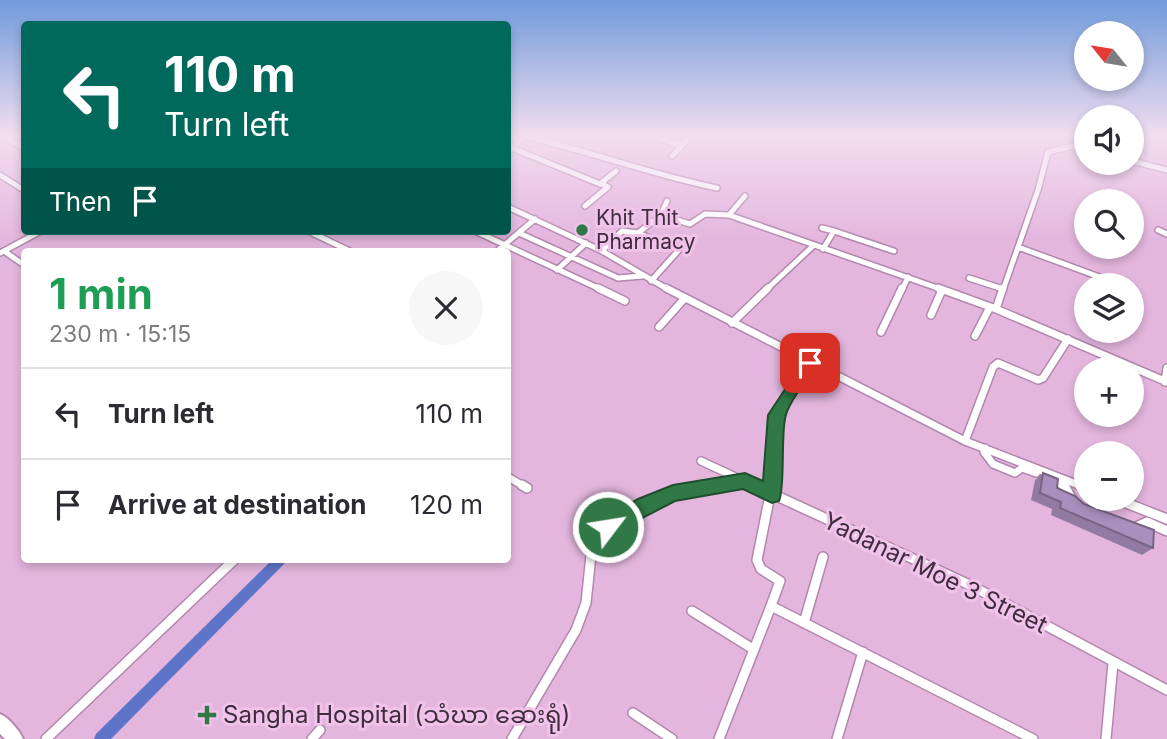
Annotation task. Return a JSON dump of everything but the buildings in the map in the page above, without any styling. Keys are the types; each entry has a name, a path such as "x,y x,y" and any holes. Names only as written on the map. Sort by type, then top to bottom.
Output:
{"main road":[{"path":"0,722 15,739"}],"street":[{"path":"568,171 608,187 585,206"},
{"path":"602,184 615,171"},
{"path":"653,171 717,188"},
{"path":"975,336 1003,289 1043,171"},
{"path":"0,175 21,188"},
{"path":"730,215 746,196"},
{"path":"638,233 661,215 667,201"},
{"path":"511,208 603,251 684,299 965,441 1074,483"},
{"path":"661,215 688,224 708,214 730,215 993,308 1166,382 1167,368"},
{"path":"501,248 535,219"},
{"path":"822,228 894,250"},
{"path":"1158,230 1167,234"},
{"path":"603,251 622,231 638,233 679,250"},
{"path":"823,249 834,231"},
{"path":"519,233 618,278 642,276"},
{"path":"2,252 34,235"},
{"path":"316,235 344,248"},
{"path":"483,235 510,248"},
{"path":"651,281 687,241"},
{"path":"557,270 586,243"},
{"path":"732,323 813,246"},
{"path":"1018,247 1089,273"},
{"path":"511,248 625,301"},
{"path":"2,252 21,263"},
{"path":"881,332 908,277"},
{"path":"969,278 1003,289"},
{"path":"931,315 942,290"},
{"path":"659,327 684,299"},
{"path":"965,441 993,367 998,363 1038,380 1068,339"},
{"path":"719,739 780,581 761,569 757,560 772,495 777,415 810,363"},
{"path":"985,448 984,452 993,464 1015,473 1022,468 1064,485 1074,503"},
{"name":"Yadanar Moe 3 Street","path":"701,461 972,586 1167,690"},
{"path":"511,479 527,488"},
{"path":"512,739 576,630 586,603 592,555 602,533 617,521 663,497 745,481"},
{"path":"1144,510 1167,519"},
{"path":"1122,523 1133,527 1147,522 1167,531"},
{"path":"804,623 823,558"},
{"path":"46,739 231,563"},
{"path":"771,606 1033,739"},
{"path":"692,611 753,649"},
{"path":"837,739 863,652"},
{"path":"1107,739 1113,663"},
{"path":"633,713 672,739"},
{"path":"312,739 320,730"}],"waterway":[{"path":"101,739 277,563"}],"place":[{"name":"Khit Thit Pharmacy","path":"582,230"},
{"name":"Sangha Hospital (သံဃာ ဆေးရုံ)","path":"207,715"}],"route":[{"path":"608,527 645,505 673,493 698,491 745,481 772,495 777,415 810,363"}]}
